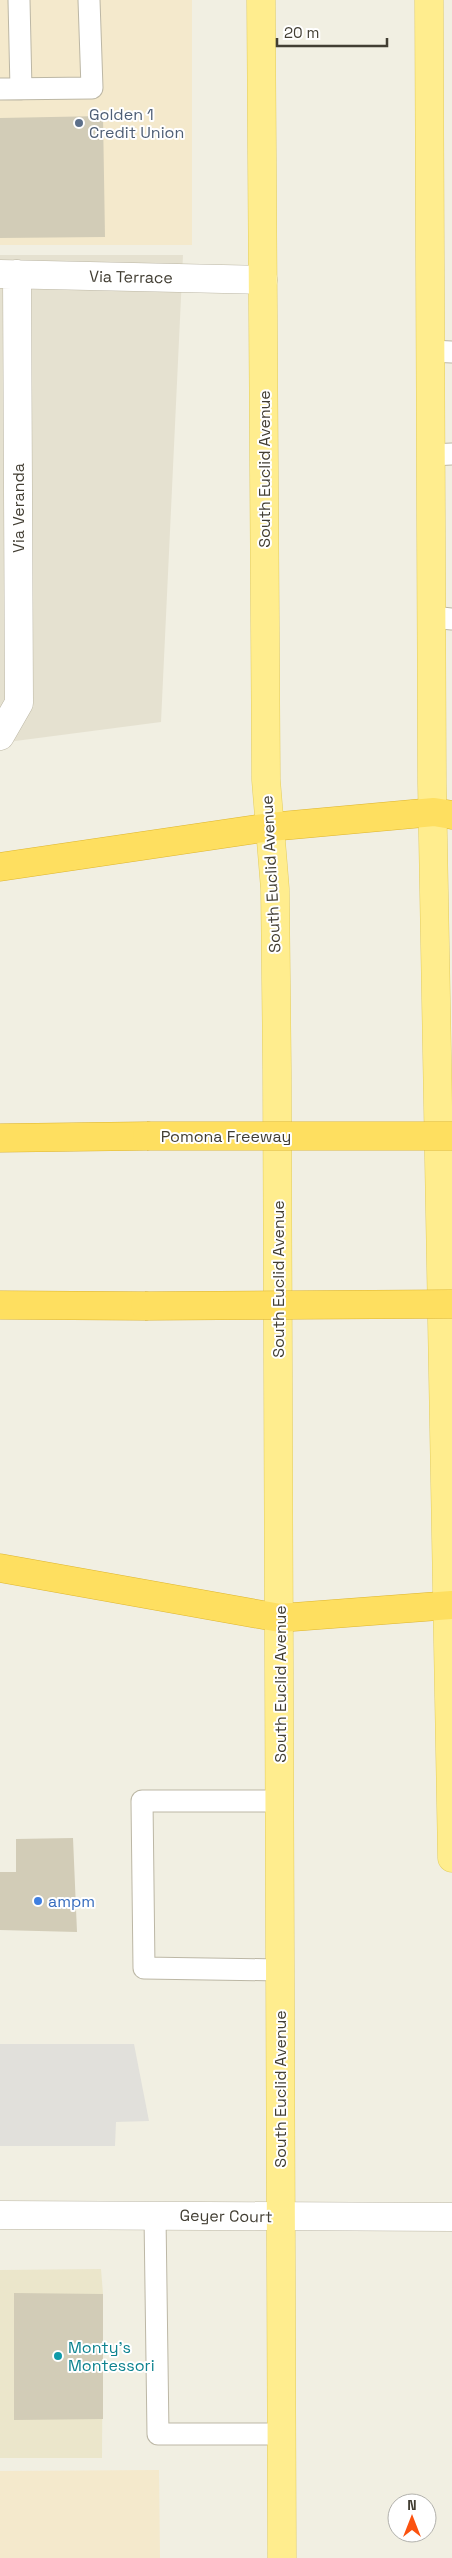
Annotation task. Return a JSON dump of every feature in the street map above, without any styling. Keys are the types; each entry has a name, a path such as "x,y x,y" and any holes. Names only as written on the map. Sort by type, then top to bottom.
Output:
{"highway":[{"path":"0,867 270,827 443,814"},
{"name":"Pomona Freeway","path":"0,1138 452,1136"},
{"path":"0,1305 452,1304"},
{"path":"0,1568 280,1618 450,1605"}],"main road":[{"name":"South Euclid Avenue","path":"261,0 266,780 275,909 280,1618 282,2558"},
{"path":"430,0 441,351 452,1858"}],"street":[{"name":"Via Terrace","path":"9,274 263,280"},
{"name":"Via Veranda","path":"0,736 19,704 9,274"},
{"name":"Geyer Court","path":"0,2215 452,2217"}],"lane":[{"path":"19,0 21,89"},
{"path":"0,89 92,88 89,0"},
{"path":"280,1801 142,1801 144,1968 280,1970"},
{"path":"155,2216 158,2434 281,2434"}],"shaded area":[{"path":"0,0 192,0 192,245 0,245"},
{"path":"0,255 183,255 161,722 0,743"},
{"path":"0,2044 134,2044 149,2121 116,2122 115,2146 0,2146"},
{"path":"101,2269 103,2294 102,2458 0,2458 0,2270"},
{"path":"159,2470 160,2558 0,2558 0,2471"}],"building":[{"path":"103,116 105,237 0,238 0,118"},
{"name":"ampm","path":"73,1838 77,1932 0,1930 0,1872 16,1872 16,1839"},
{"name":"Monty's Montessori","path":"14,2293 103,2294 103,2419 14,2420"}],"place":[{"name":"Golden 1 Credit Union","path":"79,123"},
{"name":"ampm","path":"38,1901"},
{"name":"Monty's Montessori","path":"58,2356"}]}
